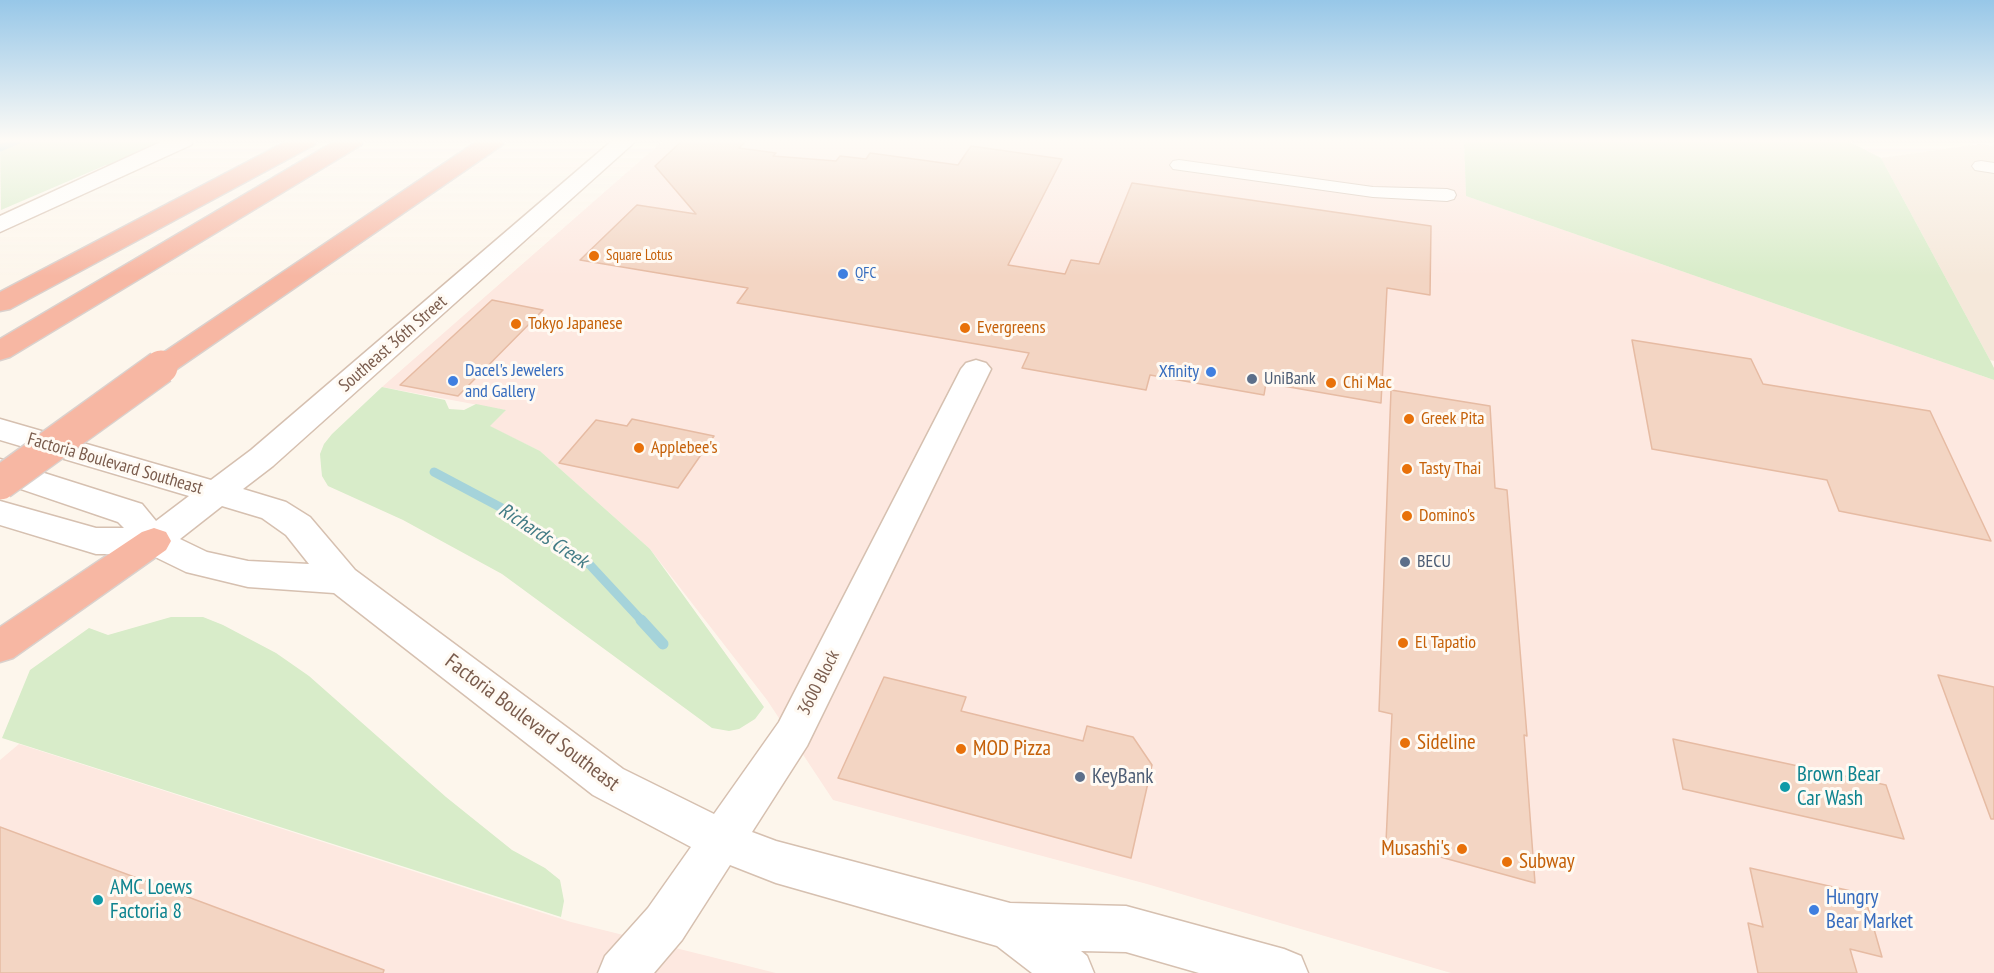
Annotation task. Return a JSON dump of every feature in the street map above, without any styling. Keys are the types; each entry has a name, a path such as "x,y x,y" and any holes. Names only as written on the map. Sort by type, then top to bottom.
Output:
{"highway":[{"path":"0,303 221,185"},
{"path":"5,348 277,185"},
{"path":"0,470 161,366 427,185"},
{"path":"0,483 161,366"},
{"path":"0,647 154,541"}],"main road":[{"path":"0,225 85,185"},
{"name":"Southeast 36th Street","path":"154,541 262,458 574,185"},
{"name":"3600 Block","path":"622,973 665,924 793,734 976,369"},
{"name":"Factoria Boulevard Southeast","path":"0,429 274,510 298,526 342,580 608,782 675,819 722,841 776,862 1010,926 1126,929 1284,973"},
{"path":"0,470 130,513 154,541 199,563 248,574 342,580"},
{"path":"0,513 96,541 154,541"},
{"name":"Factoria Boulevard Southeast","path":"1010,926 1070,973"}],"street":[{"path":"1326,185 1373,192 1447,195"}],"shaded area":[{"path":"612,185 1466,185 1466,196 1994,380 1994,973 1451,973 1147,884 833,800 767,700 650,549 540,451 489,426 505,410 382,387"},
{"path":"1896,185 1994,185 1994,361 1990,360"},
{"path":"19,744 571,922 776,973 0,973 0,760"}],"green space":[{"path":"1,185 58,185 1,210"},
{"path":"1466,185 1896,185 1990,360 1994,368 1994,380 1466,196"},
{"path":"382,387 445,400 449,409 464,410 476,404 506,410 490,426 540,451 650,549 764,707 755,719 739,729 729,731 712,728 502,574 403,520 328,486 322,476 321,466 320,454 324,444"},
{"path":"171,617 203,617 223,625 276,653 309,676 446,797 512,850 545,868 560,880 564,901 561,917 2,738 30,670 89,628 108,635"}],"building":[{"path":"672,185 1049,185 1008,265 1065,274 1071,260 1099,264 1131,185 1149,185 1431,226 1430,295 1387,288 1381,403 1266,383 1264,395 1150,375 1146,390 1022,368 1029,353 737,303 748,288 580,260 637,205 696,214"},
{"path":"492,300 543,310 458,396 400,385"},
{"path":"1632,340 1751,359 1763,384 1930,411 1991,541 1839,511 1827,480 1652,449"},
{"path":"1391,390 1490,406 1495,488 1507,490 1527,736 1524,735 1535,883 1386,842 1392,714 1379,711"},
{"name":"Applebee's","path":"632,419 714,436 678,488 559,463 596,420 627,426"},
{"path":"1938,675 1994,687 1994,819 1991,819"},
{"path":"884,677 966,697 961,711 1083,741 1087,726 1133,737 1152,765 1131,858 838,778"},
{"name":"Brown Bear Car Wash","path":"1673,739 1886,785 1904,839 1683,789"},
{"name":"AMC Loews Factoria 8","path":"0,827 384,970 383,973 0,973"},
{"name":"Hungry Bear Market","path":"1750,868 1864,894 1882,957 1850,949 1857,973 1758,973 1748,923 1763,927"}],"waterway":[{"name":"Richards Creek","path":"434,472 515,515 590,565 642,621"},
{"name":"Richards Creek","path":"641,620 663,644"}],"place":[{"name":"Square Lotus","path":"594,256"},
{"name":"QFC","path":"843,274"},
{"name":"Tokyo Japanese","path":"516,324"},
{"name":"Evergreens","path":"965,328"},
{"name":"Xfinity","path":"1211,372"},
{"name":"UniBank","path":"1252,379"},
{"name":"Dacel's Jewelers and Gallery","path":"453,381"},
{"name":"Chi Mac","path":"1331,383"},
{"name":"Greek Pita","path":"1409,419"},
{"name":"Applebee's","path":"639,448"},
{"name":"Tasty Thai","path":"1407,469"},
{"name":"Domino's","path":"1407,516"},
{"name":"BECU","path":"1405,562"},
{"name":"El Tapatio","path":"1403,643"},
{"name":"Sideline","path":"1405,743"},
{"name":"MOD Pizza","path":"961,749"},
{"name":"KeyBank","path":"1080,777"},
{"name":"Brown Bear Car Wash","path":"1785,787"},
{"name":"Musashi's","path":"1462,849"},
{"name":"Subway","path":"1507,862"},
{"name":"AMC Loews Factoria 8","path":"98,900"},
{"name":"Hungry Bear Market","path":"1814,910"}]}
